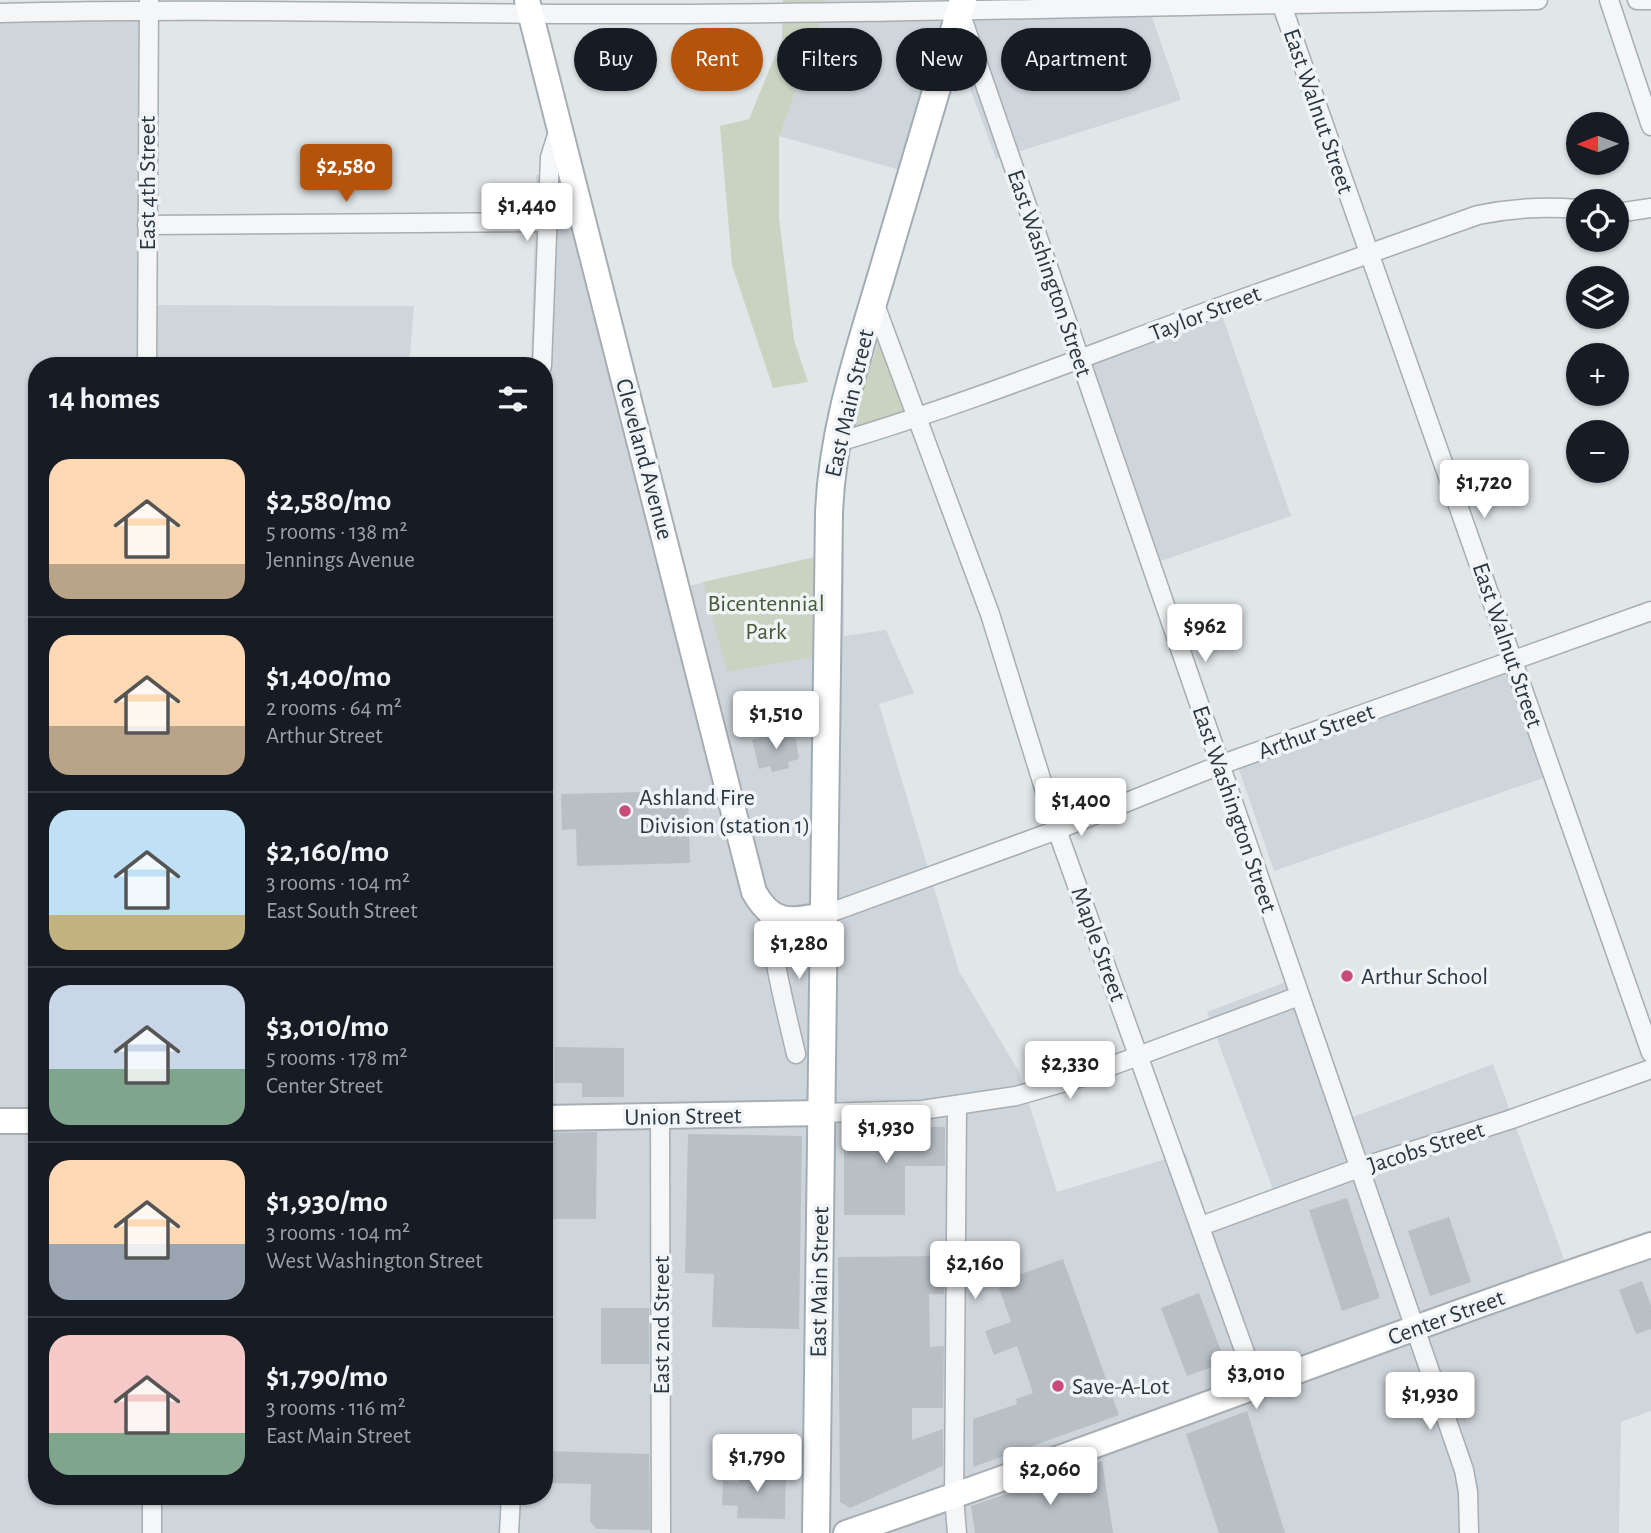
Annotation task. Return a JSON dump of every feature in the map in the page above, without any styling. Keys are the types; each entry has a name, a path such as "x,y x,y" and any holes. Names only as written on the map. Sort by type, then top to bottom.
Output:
{"main road":[{"name":"East Main Street","path":"816,1533 829,513 835,443 852,372 961,6"},
{"name":"Cleveland Avenue","path":"529,7 754,892 769,914"},
{"path":"769,914 783,920 824,915"},
{"name":"Union Street","path":"553,1118 822,1113"},
{"path":"0,1121 28,1121"},
{"name":"Center Street","path":"846,1533 954,1497 1414,1328 1651,1245"}],"street":[{"path":"0,13 149,4 961,6 1538,0"},
{"path":"1609,0 1651,126"},
{"path":"1637,0 1651,0"},
{"name":"East Walnut Street","path":"1281,1 1651,1053"},
{"name":"East 4th Street","path":"146,357 149,4"},
{"name":"East Washington Street","path":"961,6 1080,360 1464,1469 1468,1492 1469,1533"},
{"path":"542,357 550,157 559,129"},
{"path":"1629,211 1651,208"},
{"name":"Taylor Street","path":"835,443 918,418 1220,306 1478,215 1503,210 1566,209"},
{"path":"147,225 547,222"},
{"name":"Maple Street","path":"873,302 990,614 1057,830 1257,1387"},
{"name":"Arthur Street","path":"824,915 1057,830 1220,765 1651,611"},
{"name":"Cleveland Avenue","path":"769,914 771,939 796,1054"},
{"path":"822,1113 910,1111 1016,1096 1079,1078 1299,996"},
{"name":"Jacobs Street","path":"1201,1226 1359,1168 1509,1120 1651,1069"},
{"path":"957,1106 954,1497 957,1533"},
{"name":"East 2nd Street","path":"660,1116 661,1533"},
{"path":"152,1505 152,1533"},
{"path":"509,1533 510,1505"}],"shaded area":[{"path":"826,0 1146,0 1181,100 996,159 971,91 987,91 987,28 896,28 896,91 930,91 907,172 779,136 795,91 882,91 882,28 818,28"},
{"path":"0,17 156,18 154,305 414,306 410,357 28,357 28,1505 553,1505 553,357 531,357 536,175 580,175 689,586 844,550 844,636 886,630 914,693 879,704 959,971 1019,1072 1057,1192 1186,1153 1206,1216 1274,1192 1207,1012 1304,975 1353,1117 1493,1064 1565,1262 1651,1230 1651,1411 1621,1422 1619,1533 0,1533"},
{"path":"1220,309 1291,516 1152,564 1082,357"},
{"path":"1512,669 1549,776 1274,871 1237,764"}],"green space":[{"path":"783,0 826,0 818,28 782,28"},
{"path":"777,51 777,91 796,91 779,137 779,218 794,340 808,382 773,388 732,265 720,126 749,119 761,91 763,91"},
{"path":"885,322 916,407 860,427 851,424"},
{"name":"Bicentennial Park","path":"816,557 813,657 727,672 703,582"}],"building":[{"path":"794,729 799,759 788,762 789,768 772,772 770,766 759,769 752,740"},
{"name":"Ashland Fire Division (station 1)","path":"688,791 690,863 577,866 576,829 562,830 561,794"},
{"path":"555,1047 624,1048 624,1097 582,1097 582,1083 555,1083"},
{"path":"844,1127 945,1127 945,1166 905,1166 905,1215 844,1215"},
{"path":"597,1132 596,1219 553,1219 553,1133"},
{"path":"688,1134 802,1136 799,1329 712,1327 714,1274 685,1273"},
{"path":"1347,1198 1380,1298 1342,1311 1309,1210"},
{"path":"1449,1217 1471,1282 1430,1296 1408,1231"},
{"path":"944,1256 944,1294 929,1294 930,1347 944,1346 943,1408 912,1408 912,1440 943,1429 943,1466 850,1508 840,1502 838,1257"},
{"path":"1063,1259 1119,1415 973,1467 973,1419 1017,1404 1016,1399 1033,1393 1017,1346 994,1355 985,1331 1011,1322 997,1283"},
{"path":"1642,1281 1651,1306 1651,1329 1636,1334 1619,1290"},
{"path":"1199,1293 1225,1362 1187,1376 1161,1308"},
{"path":"601,1308 649,1308 649,1364 601,1364"},
{"path":"1247,1411 1285,1533 1219,1533 1186,1434"},
{"path":"553,1451 649,1454 650,1530 596,1529 590,1521 591,1484 553,1483"},
{"path":"1102,1461 1113,1533 975,1533 971,1506"},
{"path":"739,1469 786,1470 785,1519 737,1518 738,1506 722,1505 723,1481 739,1482"}],"place":[{"name":"Ashland Fire Division (station 1)","path":"625,811"},
{"name":"Arthur School","path":"1347,976"},
{"name":"Save-A-Lot","path":"1058,1386"}]}
